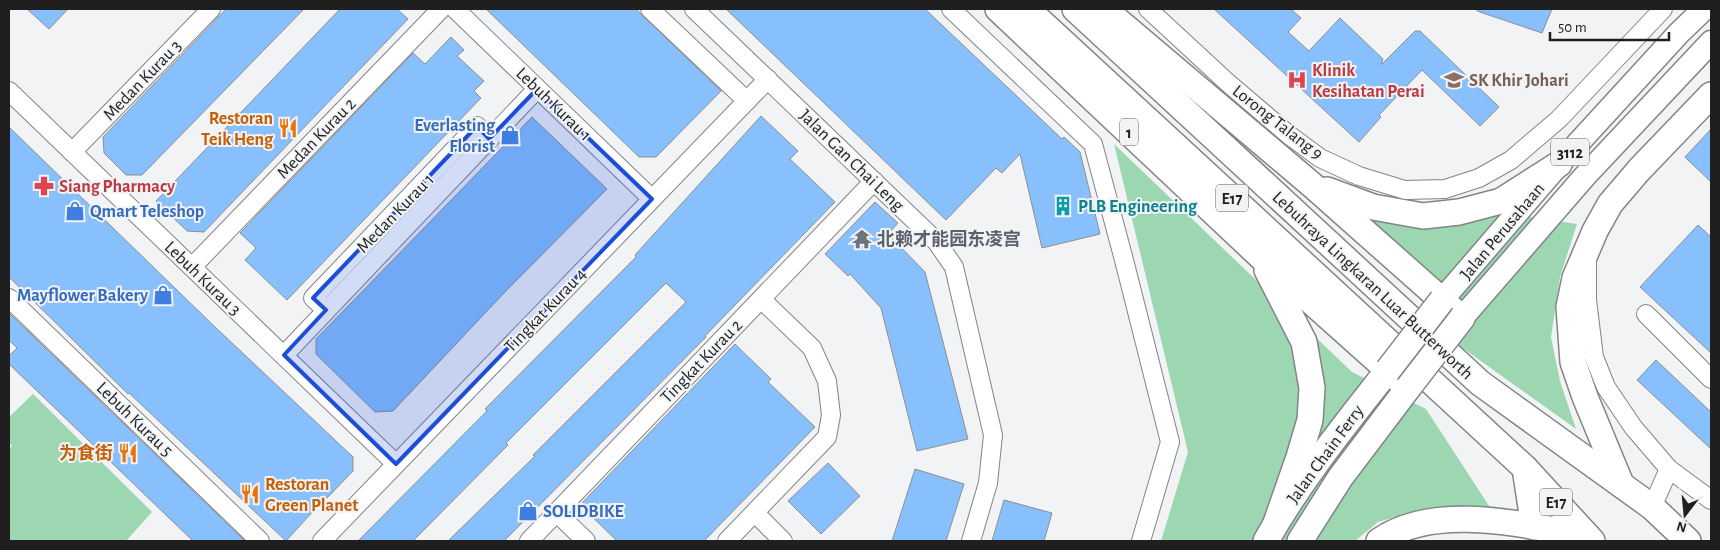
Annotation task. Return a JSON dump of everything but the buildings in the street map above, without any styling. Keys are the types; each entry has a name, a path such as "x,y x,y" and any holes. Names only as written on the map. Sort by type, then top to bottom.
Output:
{"highway":[{"name":"1","path":"998,9 1259,255 1408,388"},
{"name":"Lebuhraya Lingkaran Luar Butterworth","path":"1027,9 1525,468 1590,539"},
{"name":"Lebuhraya Lingkaran Luar Butterworth","path":"1075,9 1480,384 1652,507 1688,541"},
{"path":"1104,9 1312,185 1462,318"},
{"path":"1620,484 1573,362 1569,307 1575,278 1595,231 1610,204 1639,170 1711,95"},
{"path":"1312,185 1373,207 1423,216 1459,212 1501,201 1559,164"},
{"path":"1259,255 1304,342 1312,388 1310,420 1299,457 1271,532"},
{"name":"Jalan Chain Ferry","path":"1271,532 1339,432 1442,300"},
{"name":"Jalan Chain Ferry","path":"1300,541 1340,478 1462,318"},
{"path":"1525,468 1536,534"},
{"path":"1379,541 1386,536 1417,524 1441,519 1480,520 1536,534 1590,539"}],"main road":[{"name":"Jalan Perusahaan","path":"1442,300 1559,164 1679,33 1704,9"},
{"name":"Jalan Perusahaan","path":"1462,318 1584,176 1711,42"}],"street":[{"name":"Medan Kurau 3","path":"72,152 211,9"},
{"name":"Medan Kurau 2","path":"192,268 441,9"},
{"name":"Lebuh Kurau 1","path":"455,9 652,199"},
{"path":"650,9 747,101"},
{"name":"Jalan Gan Chai Leng","path":"694,9 936,241 954,267 993,435 988,482 971,541"},
{"path":"951,9 1093,144 1170,442 1141,541"},
{"name":"Lorong Talang 9","path":"1148,9 1288,135 1320,158 1359,176 1405,190 1445,189 1479,178 1511,160 1559,119 1663,9"},
{"name":"Tingkat Kurau 4","path":"322,541 768,80"},
{"name":"Medan Kurau 1","path":"284,355 537,89"},
{"name":"Lebuh Kurau 3","path":"9,91 396,464"},
{"name":"Tingkat Kurau 2","path":"529,541 874,181"},
{"path":"1588,249 1586,300 1594,356 1606,387 1633,427 1669,469 1711,500"},
{"name":"Lebuh Kurau 5","path":"9,298 260,541"},
{"path":"727,541 826,437 831,414 827,381 812,348 761,299"},
{"path":"1646,314 1711,379"},
{"path":"1652,507 1669,469"},
{"path":"556,512 586,541"},
{"path":"755,513 783,541"}],"highlighted area":[{"path":"537,89 652,199 396,464 284,355 326,310 313,298 477,126 489,139"}],"green space":[{"path":"1114,144 1352,372 1426,409 1493,512 1427,508 1378,522 1355,541 1161,541 1188,452"},
{"path":"1497,212 1577,224 1560,277 1551,337 1560,381 1576,429 1450,339 1469,322 1358,217 1399,225 1463,220"},
{"path":"33,394 152,512 126,541 9,541 9,449 12,446 9,442 9,417"}],"place":[{"name":"Klinik Kesihatan Perai","path":"1297,80"},
{"name":"SK Khir Johari","path":"1454,80"},
{"name":"Restoran Teik Heng","path":"288,128"},
{"name":"Everlasting Florist","path":"510,135"},
{"name":"Siang Pharmacy","path":"44,186"},
{"name":"PLB Engineering","path":"1063,206"},
{"name":"Qmart Teleshop","path":"75,211"},
{"name":"北赖才能园东凌宫","path":"862,239"},
{"name":"Mayflower Bakery","path":"163,295"},
{"name":"为食街","path":"128,453"},
{"name":"Restoran Green Planet","path":"250,494"},
{"name":"SOLIDBIKE","path":"528,511"}]}
